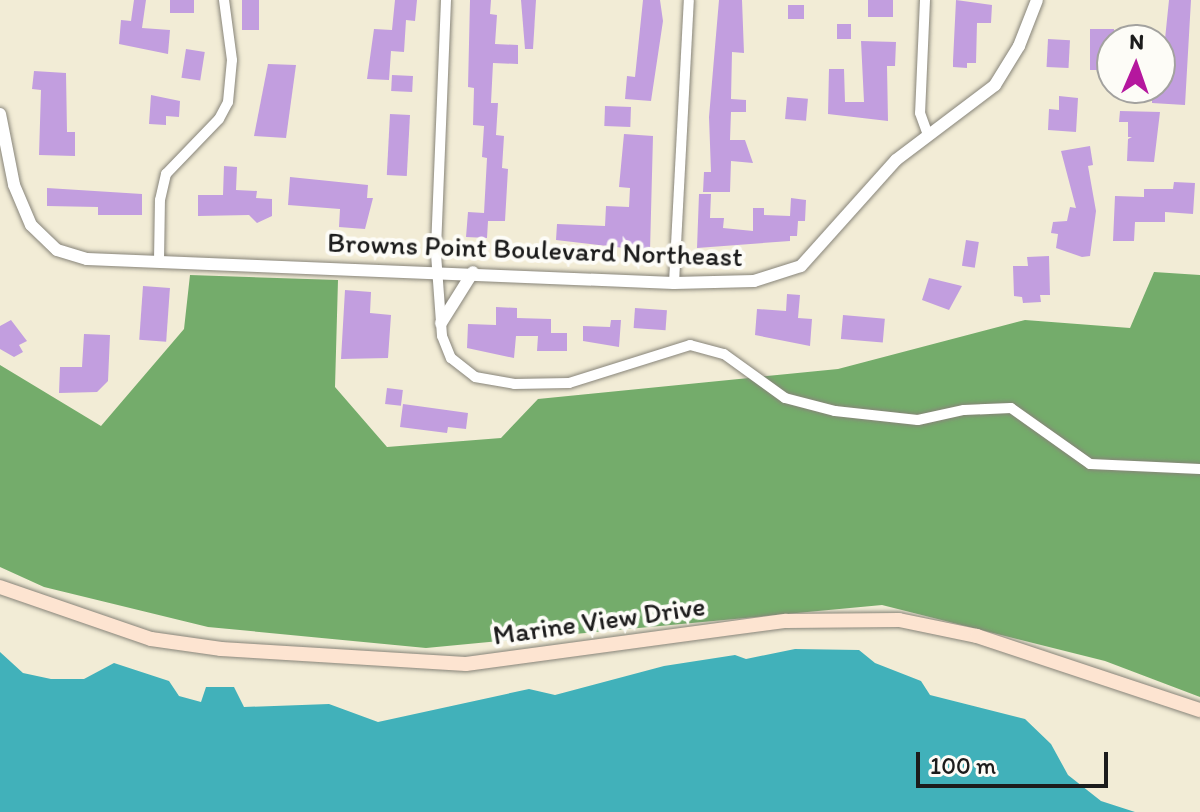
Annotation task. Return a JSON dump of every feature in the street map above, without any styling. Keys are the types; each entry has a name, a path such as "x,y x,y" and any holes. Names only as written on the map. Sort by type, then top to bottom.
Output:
{"main road":[{"name":"Marine View Drive","path":"0,587 97,624 162,641 221,649 466,664 786,621 899,620 977,636 1200,710"}],"street":[{"path":"159,261 166,174 219,119 228,102 232,60 224,0"},
{"path":"446,0 438,271 441,323 451,358 486,380 529,385 593,379 690,345 724,354 785,398 835,411 918,420 964,410 1011,408 1090,464 1200,469"},
{"path":"674,283 689,0"},
{"path":"925,0 920,113 928,135"},
{"name":"Browns Point Boulevard Northeast","path":"0,114 14,185 39,235 57,250 87,259 473,272 674,283 754,281 801,266 887,169 995,85 1019,46 1037,0"},
{"path":"441,323 473,272"}],"green space":[{"path":"1154,272 1200,275 1200,697 1105,661 882,605 426,648 208,627 44,587 0,567 0,365 101,426 184,329 190,275 338,280 335,387 387,447 501,438 538,399 838,369 1025,320 1130,328"}],"water":[{"path":"795,649 859,650 875,663 921,681 930,695 1025,719 1051,744 1068,775 1101,801 1135,812 0,812 0,652 23,673 51,679 84,679 114,663 169,681 179,696 201,702 206,687 234,687 244,707 329,704 378,722 529,689 555,695 664,666 735,655 746,659"}],"building":[{"path":"134,0 146,0 142,28 170,30 168,54 119,44 121,20 131,21"},
{"path":"170,0 194,0 194,13 170,13"},
{"path":"242,0 259,0 259,30 242,30"},
{"path":"395,0 417,0 415,21 406,20 404,52 391,51 389,80 367,79 374,29 392,30"},
{"path":"470,0 491,0 490,14 497,15 495,44 518,45 518,64 493,63 491,103 498,103 496,135 504,136 502,168 508,169 505,221 488,221 487,238 466,237 468,212 484,213 487,158 482,157 484,126 473,125 474,88 468,87"},
{"path":"521,0 536,0 533,49 525,49"},
{"path":"643,0 660,0 663,21 651,101 625,99 627,76 635,77"},
{"path":"719,0 742,0 744,53 732,52 731,99 746,100 746,112 731,112 730,140 745,140 753,163 731,161 730,192 703,192 704,172 711,172 709,117"},
{"path":"868,0 893,0 893,17 868,17"},
{"path":"956,0 992,5 991,23 977,23 976,63 967,63 967,68 953,67"},
{"path":"1169,0 1191,0 1185,105 1168,104 1176,104 1176,24 1167,24"},
{"path":"788,5 804,5 804,19 788,19"},
{"path":"837,24 851,24 851,39 837,39"},
{"path":"1090,29 1096,29 1096,70 1090,70"},
{"path":"1048,39 1070,40 1069,68 1047,67"},
{"path":"861,41 896,42 895,66 887,66 888,121 828,114 829,69 844,69 845,102 864,102"},
{"path":"186,49 205,52 200,81 181,78"},
{"path":"268,64 296,65 286,138 254,136"},
{"path":"34,71 66,73 67,132 75,132 75,156 39,155 41,90 32,89"},
{"path":"392,75 413,76 412,92 391,91"},
{"path":"151,95 180,101 179,117 166,116 166,125 149,124"},
{"path":"1059,96 1078,98 1076,132 1048,130 1049,109 1059,110"},
{"path":"787,97 808,99 806,121 785,119"},
{"path":"605,106 631,107 630,127 604,126"},
{"path":"1120,111 1160,112 1154,162 1127,161 1128,139 1132,137 1128,137 1128,122 1119,122"},
{"path":"390,114 410,115 407,176 387,175"},
{"path":"624,134 653,136 650,251 556,240 557,224 605,226 606,206 629,207 630,188 619,187"},
{"path":"1090,146 1093,165 1088,166 1096,211 1090,256 1082,257 1056,248 1058,234 1051,233 1053,222 1067,221 1070,207 1076,208 1061,151"},
{"path":"224,166 237,167 236,190 257,191 256,198 272,199 272,216 257,223 249,215 198,216 198,195 223,195"},
{"path":"290,177 368,185 367,198 373,198 365,229 339,227 340,209 288,205"},
{"path":"1174,182 1195,183 1193,214 1165,212 1165,222 1135,222 1134,241 1113,241 1115,196 1144,197 1144,189 1173,189"},
{"path":"47,188 142,194 142,215 98,215 98,207 47,206"},
{"path":"699,194 711,194 710,218 724,218 723,228 753,231 753,208 764,208 764,215 790,216 791,198 806,200 805,221 798,221 797,236 790,236 790,241 697,248"},
{"path":"966,240 979,242 975,268 962,266"},
{"path":"1049,256 1050,295 1040,295 1041,302 1023,303 1022,297 1014,296 1013,266 1028,266 1027,257"},
{"path":"929,278 962,286 949,310 922,300"},
{"path":"143,286 170,288 166,342 139,340"},
{"path":"345,290 371,292 370,313 391,315 388,358 341,359"},
{"path":"787,294 800,295 798,318 812,319 810,346 755,335 757,309 786,311"},
{"path":"496,307 517,308 517,318 551,319 551,333 567,333 567,351 537,351 538,336 516,336 514,358 467,348 468,324 496,325"},
{"path":"635,308 667,310 666,330 634,328"},
{"path":"843,315 885,319 883,343 841,339"},
{"path":"11,320 27,341 19,345 23,352 14,357 0,349 0,326"},
{"path":"611,320 621,320 619,347 583,341 583,326 610,327"},
{"path":"84,334 110,335 108,381 97,392 59,393 60,367 82,367"},
{"path":"387,388 403,390 401,406 385,404"},
{"path":"403,404 468,413 466,429 448,427 447,433 400,427"}]}
